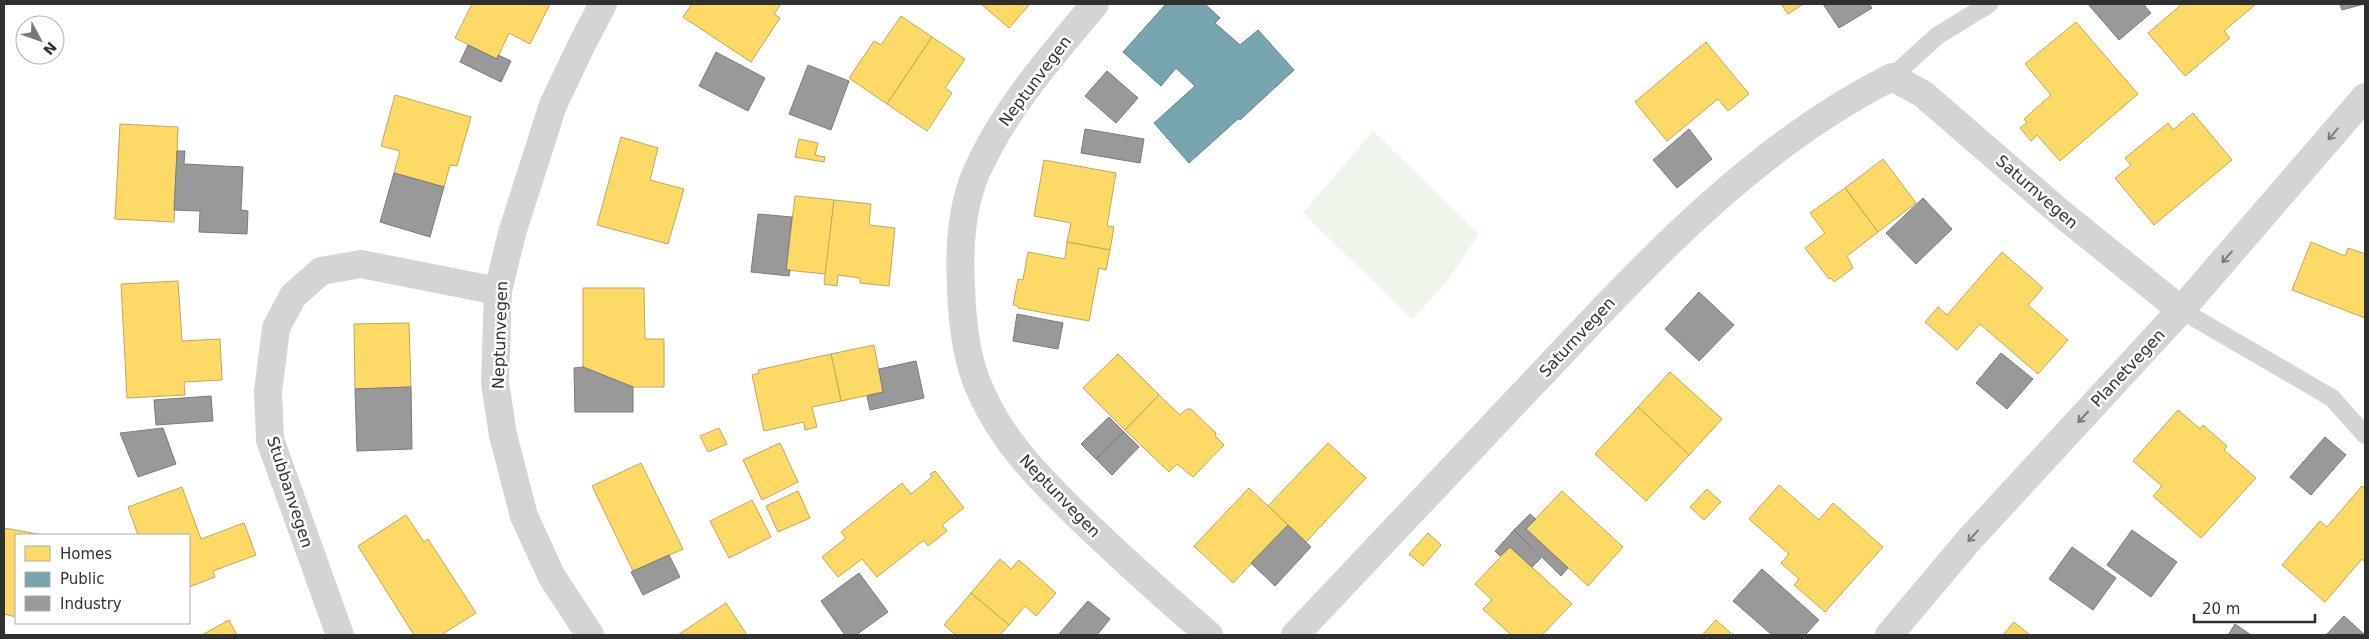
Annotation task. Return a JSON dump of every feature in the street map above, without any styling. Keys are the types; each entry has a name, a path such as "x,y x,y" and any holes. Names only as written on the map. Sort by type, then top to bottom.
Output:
{"street":[{"name":"Neptunvegen","path":"590,635 552,577 524,516 503,435 495,383 498,292 512,234 554,105 603,4"},
{"name":"Neptunvegen","path":"1096,4 1026,88 1006,117 976,174 967,200 959,259 962,316 980,392 1008,440 1033,472 1112,550 1209,635"},
{"name":"Saturnvegen","path":"1295,635 1631,280 1738,179 1752,166 1852,96 1892,76 1923,94 2063,215 2182,310"},
{"name":"Planetvegen","path":"1889,635 1970,540 2182,310 2365,97"},
{"name":"Stubbanvegen","path":"340,635 270,440 268,392 276,328 292,296 321,271 361,264 498,292"}],"lane":[{"name":"Saturnvegen","path":"1892,76 1937,36 1989,4"},
{"path":"2182,310 2332,398 2365,435"}],"shaded area":[{"path":"1373,131 1479,234 1446,283 1412,319 1303,213"}],"building: Homes":[{"path":"472,4 550,4 530,44 509,33 497,59 455,38"},
{"path":"692,4 781,4 774,14 780,18 751,62 683,17"},
{"path":"981,4 1030,4 1009,28"},
{"path":"1781,4 1803,4 1788,14"},
{"path":"2182,4 2256,4 2224,31 2230,38 2185,76 2148,33"},
{"path":"901,16 932,37 887,104 849,78 874,41 881,45"},
{"path":"2076,22 2138,94 2060,161 2037,135 2031,141 2020,128 2027,122 2024,119 2051,95 2025,64"},
{"path":"932,37 965,59 945,88 952,93 927,131 887,104"},
{"path":"1706,42 1749,94 1728,111 1718,99 1667,141 1635,102"},
{"path":"395,95 471,117 457,166 450,165 444,187 394,173 400,151 381,146"},
{"path":"2193,113 2232,160 2154,225 2115,178 2131,165 2125,158 2168,123 2173,130"},
{"path":"120,124 178,127 174,222 115,219"},
{"path":"621,137 658,148 650,180 684,189 668,244 597,225"},
{"path":"799,139 818,143 815,155 825,157 824,162 795,157"},
{"path":"1883,159 1916,203 1878,232 1845,188"},
{"path":"1044,160 1116,173 1107,226 1114,227 1110,250 1067,242 1071,223 1034,216"},
{"path":"1845,188 1878,232 1847,256 1853,268 1834,282 1831,278 1829,279 1805,248 1825,233 1810,213"},
{"path":"795,196 834,200 826,274 786,270"},
{"path":"834,200 871,204 869,225 895,228 889,286 860,283 860,278 838,275 837,286 824,284"},
{"path":"1067,242 1110,250 1106,270 1099,268 1089,321 1018,308 1018,306 1013,305 1018,279 1023,280 1028,252 1065,259"},
{"path":"2311,242 2345,256 2348,248 2365,254 2365,318 2292,290"},
{"path":"2002,252 2043,288 2028,305 2068,340 2038,374 1980,324 1957,350 1925,322 1938,307 1947,315"},
{"path":"178,281 182,341 220,339 222,380 184,382 185,395 127,398 121,284"},
{"path":"583,288 644,288 645,339 664,339 664,387 633,387 583,367"},
{"path":"409,323 411,387 355,389 354,324"},
{"path":"874,345 883,392 841,401 831,354"},
{"path":"831,354 841,401 812,407 817,427 805,430 804,422 764,431 752,375 759,373 758,370"},
{"path":"1118,354 1159,395 1125,430 1083,388"},
{"path":"1670,372 1722,419 1689,455 1638,407"},
{"path":"1159,395 1180,415 1187,409 1191,409 1216,433 1215,436 1224,445 1193,477 1177,464 1169,472 1125,430"},
{"path":"1638,407 1689,455 1646,501 1595,454"},
{"path":"2178,410 2200,429 2203,425 2227,446 2224,450 2256,478 2201,538 2153,496 2162,486 2133,461"},
{"path":"719,428 727,444 708,452 700,436"},
{"path":"780,443 798,482 762,500 743,460"},
{"path":"1328,443 1366,478 1306,542 1268,506"},
{"path":"641,463 683,549 633,571 592,486"},
{"path":"935,471 964,508 942,525 947,531 928,546 924,540 877,577 862,559 838,577 822,557 846,538 841,532 902,483 911,494 932,477 930,474"},
{"path":"1779,485 1819,520 1833,503 1883,547 1825,612 1794,585 1799,579 1781,563 1789,554 1749,519"},
{"path":"2362,486 2365,489 2365,562 2362,559 2325,602 2282,565 2320,521 2327,527"},
{"path":"182,487 201,539 244,523 256,555 213,571 215,577 190,587 190,534 138,534 128,507"},
{"path":"1249,488 1288,525 1233,583 1194,546"},
{"path":"1707,489 1721,502 1704,520 1690,507"},
{"path":"798,491 810,518 778,532 766,506"},
{"path":"1562,491 1623,547 1588,586 1526,529"},
{"path":"752,500 771,537 729,558 710,521"},
{"path":"406,515 424,542 428,539 476,613 441,635 414,635 358,546"},
{"path":"4,528 37,534 15,534 15,617 4,614"},
{"path":"1428,533 1441,545 1423,566 1409,554"},
{"path":"1510,547 1572,604 1542,635 1511,635 1483,609 1492,600 1475,584"},
{"path":"1000,559 1011,569 1019,560 1056,593 1036,616 1025,606 1009,625 971,593"},
{"path":"971,593 1009,625 1000,635 956,635 944,625"},
{"path":"726,603 747,635 678,635"},
{"path":"229,620 237,635 202,635"},
{"path":"1716,620 1733,635 1702,635"},
{"path":"2014,622 2030,635 2003,635"}],"building: Public":[{"path":"1166,4 1205,4 1220,18 1215,23 1240,45 1258,30 1294,70 1240,120 1239,118 1189,163 1154,123 1195,86 1176,68 1161,86 1123,52"}],"building: Industry":[{"path":"1823,4 1869,4 1872,8 1839,28"},
{"path":"2088,4 2143,4 2151,13 2119,40"},
{"path":"2340,4 2364,4 2342,10"},
{"path":"468,45 497,59 498,55 511,61 501,82 460,62"},
{"path":"716,52 765,78 748,111 699,86"},
{"path":"808,65 849,81 831,130 789,114"},
{"path":"1107,71 1138,98 1116,123 1085,96"},
{"path":"1085,129 1144,139 1140,163 1081,153"},
{"path":"1689,129 1712,159 1677,188 1653,160"},
{"path":"177,151 185,151 184,164 243,167 241,210 248,211 247,234 199,232 200,211 174,210"},
{"path":"394,173 444,187 430,237 380,222"},
{"path":"1923,198 1952,229 1916,264 1886,233"},
{"path":"758,214 792,217 786,270 790,270 789,276 751,272"},
{"path":"1699,292 1734,325 1699,361 1665,329"},
{"path":"1017,314 1063,323 1058,349 1013,341"},
{"path":"2001,353 2033,379 2007,409 1976,383"},
{"path":"916,361 924,398 870,410 867,396 883,392 879,369"},
{"path":"583,367 633,387 633,412 575,412 574,368"},
{"path":"411,387 412,449 357,451 355,389"},
{"path":"211,396 213,421 156,425 154,400"},
{"path":"1109,417 1124,432 1096,459 1081,444"},
{"path":"163,428 176,464 138,477 120,433"},
{"path":"1124,432 1139,447 1112,475 1096,459"},
{"path":"2325,437 2346,455 2311,495 2290,477"},
{"path":"1530,514 1536,519 1526,529 1568,568 1561,576 1514,530"},
{"path":"1288,525 1311,547 1275,586 1251,563"},
{"path":"1514,530 1541,558 1532,567 1510,547 1500,556 1495,551"},
{"path":"2132,530 2177,562 2151,597 2107,565"},
{"path":"2072,547 2116,578 2093,610 2049,579"},
{"path":"669,555 680,577 643,595 631,572"},
{"path":"1762,569 1819,620 1805,635 1772,635 1733,601"},
{"path":"859,573 888,612 856,635 845,635 821,601"},
{"path":"1088,601 1110,619 1097,635 1058,635"},
{"path":"2344,616 2365,635 2326,635"},
{"path":"2235,624 2251,635 2228,635"}]}
